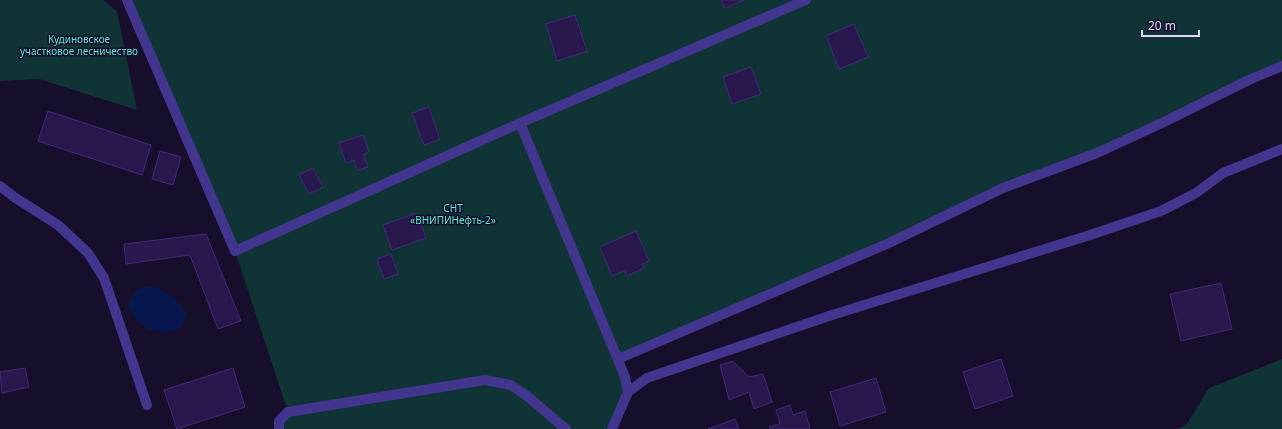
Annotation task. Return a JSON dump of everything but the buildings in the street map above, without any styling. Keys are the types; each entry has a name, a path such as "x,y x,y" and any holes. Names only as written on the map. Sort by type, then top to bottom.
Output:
{"street":[{"path":"127,0 235,251 520,122 806,0"},
{"path":"618,359 889,243 1003,188 1097,153 1251,79 1282,66"},
{"path":"520,122 625,376 628,392"},
{"path":"612,429 628,392 647,378 825,317 1080,238 1161,211 1196,193 1223,173 1282,149"},
{"path":"0,186 14,197 58,225 88,253 104,278 147,404"},
{"path":"279,429 279,421 288,412 485,380 511,385 527,396 566,429"}],"green space":[{"name":"Кудиновское участковое лесничество","path":"0,0 103,0 117,11 137,110 39,79 0,81"},
{"name":"СНТ «ВНИПИНефть-2»","path":"127,0 1282,0 1282,66 1164,122 618,359 628,392 612,429 279,429 288,412 235,251"},
{"path":"1282,359 1282,429 1178,429 1186,425 1209,388"}],"shaded area":[{"path":"150,286 167,293 182,307 186,313 181,328 165,333 147,329 136,320 129,305 132,297 136,291"}]}
